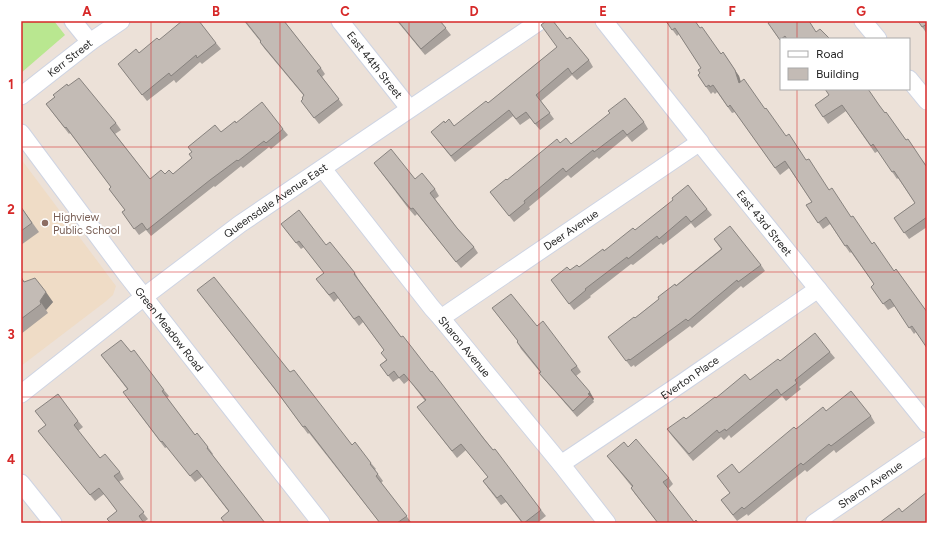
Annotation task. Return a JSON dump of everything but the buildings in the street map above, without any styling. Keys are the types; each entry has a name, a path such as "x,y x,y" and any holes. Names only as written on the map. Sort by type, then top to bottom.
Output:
{"street":[{"path":"73,21 90,42"},
{"name":"Kerr Street","path":"21,96 90,42 121,21"},
{"name":"East 44th Street","path":"340,21 409,108"},
{"name":"Queensdale Avenue East","path":"21,394 145,296 240,224 323,169 409,108 540,21"},
{"name":"East 43rd Street","path":"604,21 703,147 927,424"},
{"path":"863,21 877,38"},
{"path":"910,79 927,101"},
{"name":"Green Meadow Road","path":"21,133 126,274 145,296 321,523"},
{"name":"Deer Avenue","path":"441,318 700,142"},
{"name":"Sharon Avenue","path":"323,169 432,308 561,464 600,521"},
{"name":"Everton Place","path":"561,464 818,289"},
{"name":"Sharon Avenue","path":"814,523 927,446"},
{"path":"21,483 53,523"}],"shaded area":[{"name":"Highview Public School","path":"21,159 116,286 113,295 105,302 21,366"}],"green space":[{"path":"21,21 54,21 65,35 21,73"}],"place":[{"name":"Highview Public School","path":"45,223"}]}
